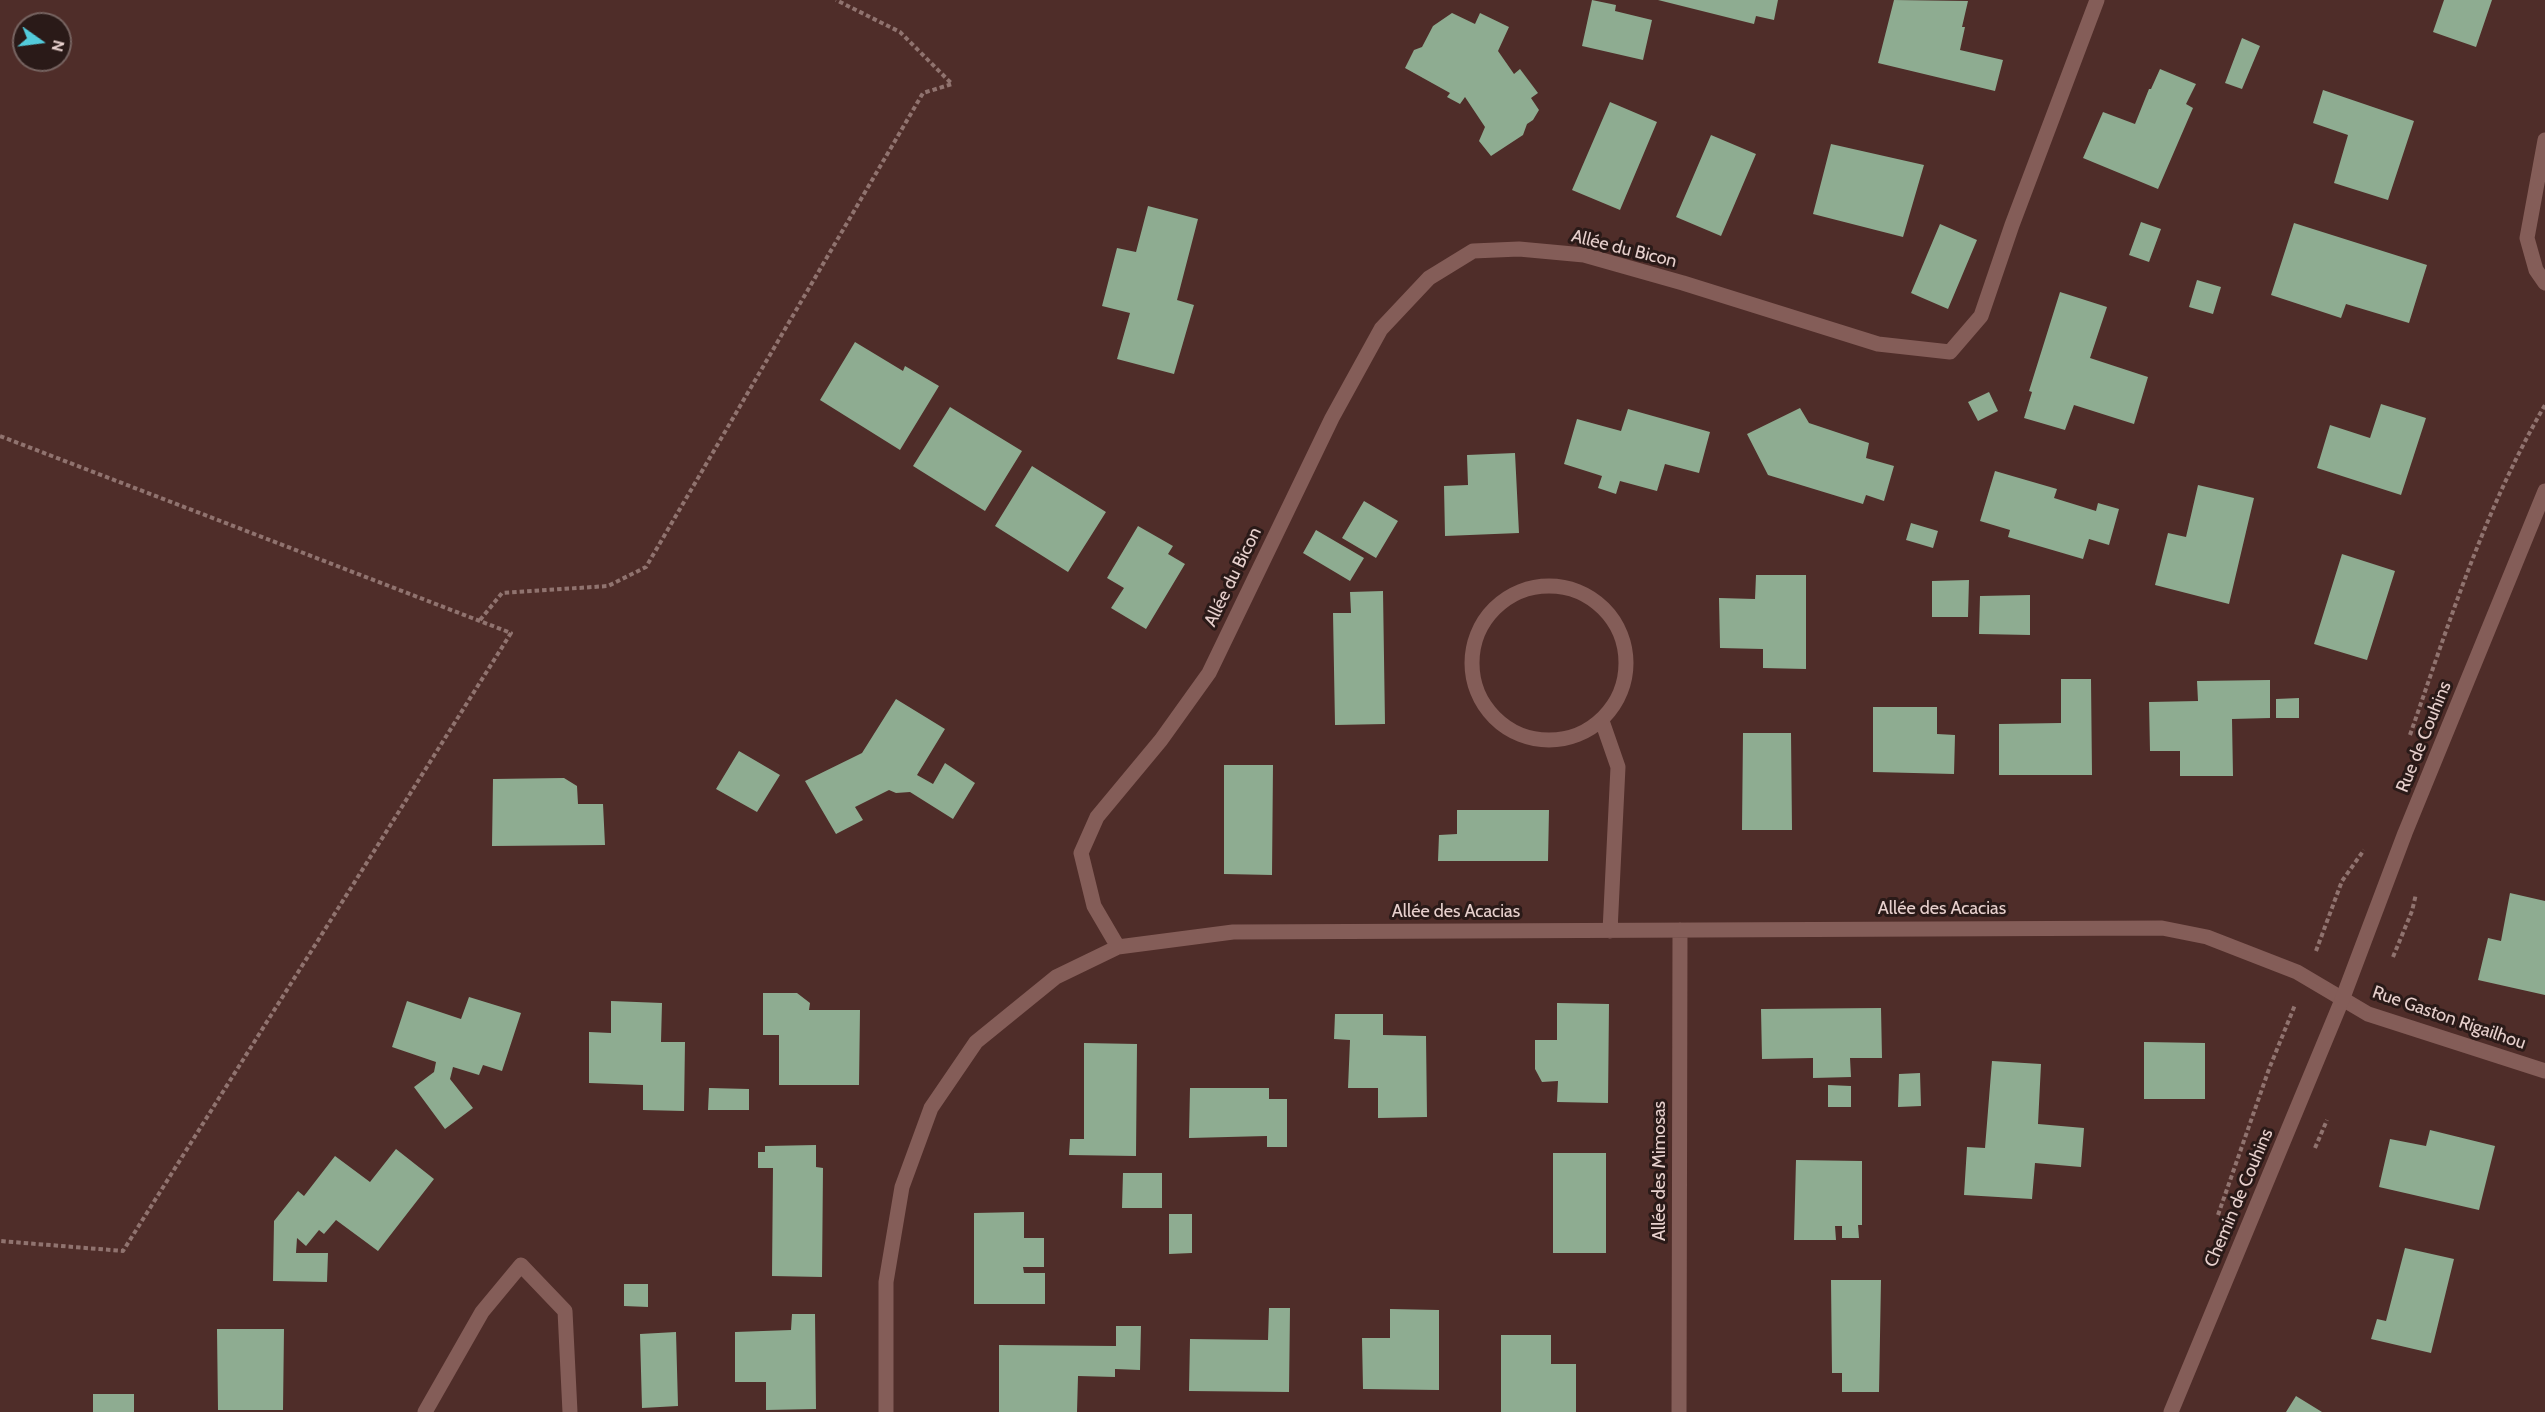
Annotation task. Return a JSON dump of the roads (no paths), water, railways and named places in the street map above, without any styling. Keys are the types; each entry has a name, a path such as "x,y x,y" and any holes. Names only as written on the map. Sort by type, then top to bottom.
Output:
{"street":[{"name":"Allée du Bicon","path":"1118,947 1094,906 1081,853 1097,817 1161,740 1209,673 1332,418 1382,329 1429,278 1473,251 1519,249 1584,255 1683,283 1878,344 1950,352 1981,316 2012,225 2097,0"},
{"path":"2545,140 2528,238 2536,270 2545,283"},
{"name":"Rue de Couhins","path":"2342,1000 2405,833 2545,491"},
{"path":"1540,586 1564,587 1587,595 1606,610 1620,631 1626,654 1625,679 1617,701 1602,721 1580,735 1553,742 1526,738 1503,727 1484,707 1473,682 1471,656 1478,630 1494,608 1516,592 1540,586"},
{"path":"1602,721 1618,767 1610,931"},
{"name":"Allée des Acacias","path":"886,1412 886,1282 902,1187 930,1108 975,1042 1056,977 1118,947 1233,933 2162,928 2207,937 2297,972 2342,1000"},
{"name":"Allée des Mimosas","path":"1679,1412 1680,930"},
{"name":"Rue Gaston Rigailhou","path":"2342,1000 2368,1014 2545,1071"},
{"name":"Chemin de Couhins","path":"2171,1412 2342,1000"},
{"path":"425,1412 482,1312 520,1265 566,1311 570,1412"}]}
